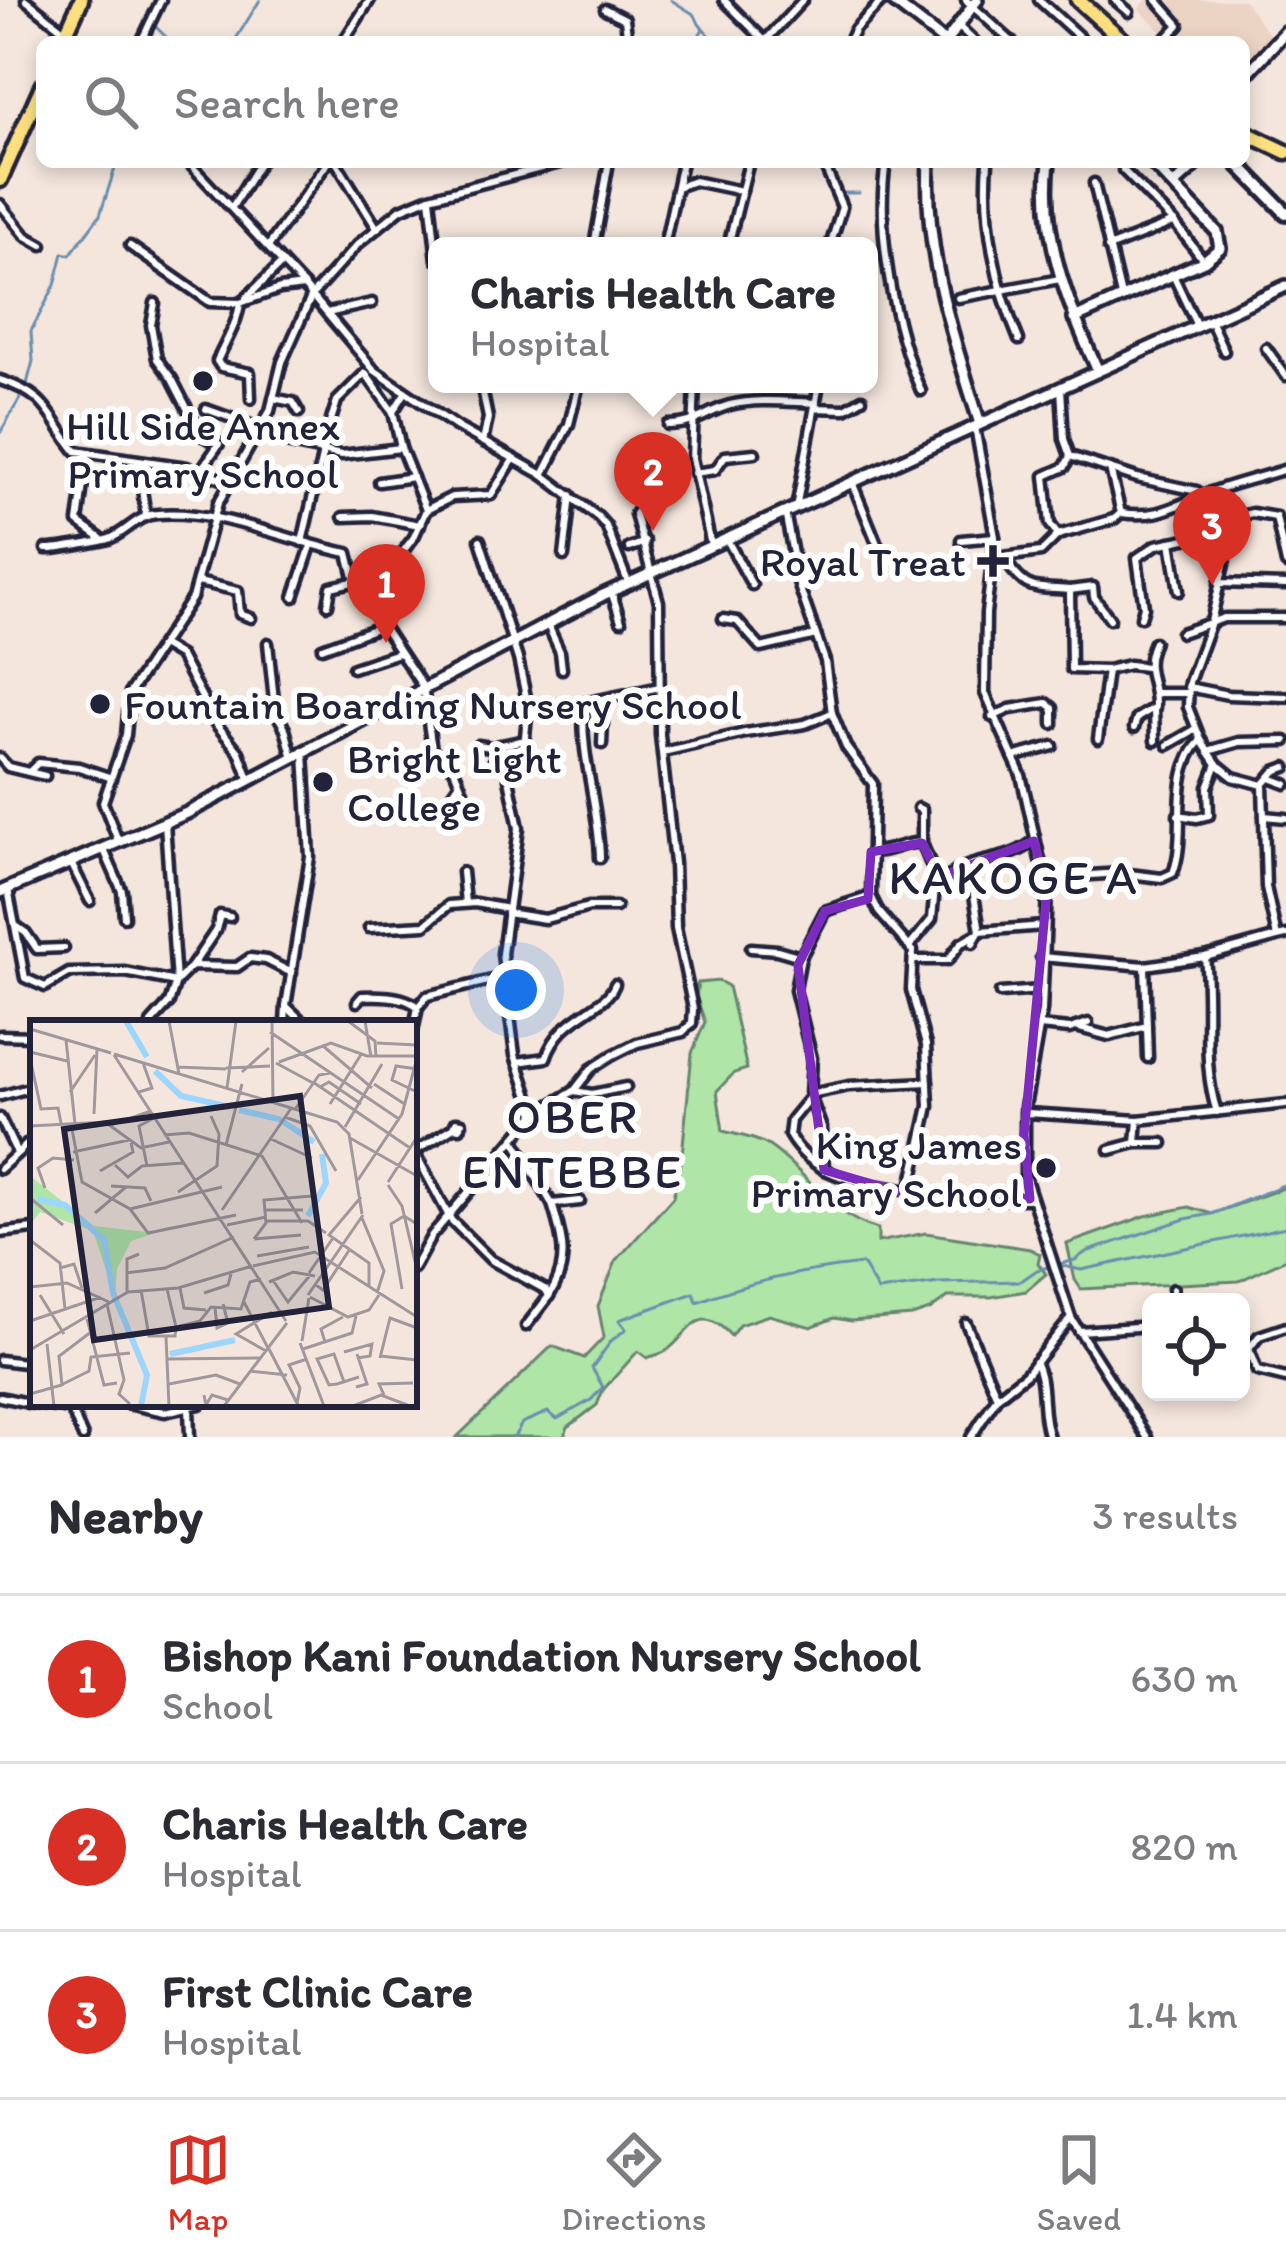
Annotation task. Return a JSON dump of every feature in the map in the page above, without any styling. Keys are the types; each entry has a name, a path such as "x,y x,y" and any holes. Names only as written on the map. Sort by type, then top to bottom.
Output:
{"main road":[{"path":"64,36 81,0"},
{"path":"1078,0 1113,36"},
{"path":"2,170 36,99"},
{"path":"1250,138 1286,155"},
{"path":"1243,168 1286,213"}],"street":[{"path":"26,0 63,36"},
{"path":"144,36 161,0"},
{"path":"347,36 370,0"},
{"path":"770,36 803,0"},
{"path":"851,36 887,0 925,36"},
{"path":"1039,0 1078,36"},
{"path":"1115,0 1129,12"},
{"path":"1156,0 1179,25 1169,36"},
{"path":"728,1 760,36"},
{"path":"950,36 972,2 1006,36"},
{"path":"605,9 625,19 627,36"},
{"path":"957,26 968,36"},
{"path":"1250,71 1286,32"},
{"path":"194,168 304,286 368,370 393,412 401,448 426,510"},
{"path":"232,207 256,168"},
{"path":"268,247 327,168"},
{"path":"336,168 376,226"},
{"path":"119,843 103,802 126,735 132,687 181,620 198,582 227,482 260,433 282,362 312,296 376,226 401,209 541,168"},
{"path":"596,237 608,168"},
{"path":"666,237 681,168"},
{"path":"685,168 694,181"},
{"path":"730,237 747,168"},
{"path":"826,168 842,207 834,237"},
{"path":"886,168 886,257 921,392"},
{"path":"929,168 929,224 938,289 977,425 1000,558 985,633 984,683 992,717 1024,786 1046,878 1039,1027 1025,1113 1025,1176 1071,1318 1148,1437"},
{"path":"988,168 987,211 1019,340"},
{"path":"1049,168 1049,218 1060,279 1098,371"},
{"path":"1074,319 1214,255 1221,240 1157,168"},
{"path":"1174,185 1192,168"},
{"path":"1124,170 1174,222 1204,262"},
{"path":"676,187 694,181 742,191"},
{"path":"1094,183 1122,300"},
{"path":"430,197 434,237"},
{"path":"0,203 21,231 42,245"},
{"path":"1108,248 1174,222"},
{"path":"130,246 209,302 242,302 304,286"},
{"path":"250,399 250,373 221,367 217,361 242,302 281,262"},
{"path":"1173,275 1197,327"},
{"path":"958,298 1060,279"},
{"path":"176,982 125,972 69,973 49,987 30,982 25,978 4,890 165,823 611,591 1286,286"},
{"path":"154,303 157,358 201,435 219,444 201,470"},
{"path":"327,313 372,303"},
{"path":"1210,320 1224,351"},
{"path":"1266,348 1286,376"},
{"path":"368,370 571,495 606,526 628,584"},
{"path":"294,597 322,452 338,401 368,370"},
{"path":"0,380 42,399 73,449 87,455 201,470 227,482"},
{"path":"1058,535 1050,524 1045,476 1066,467 1070,456 1064,439 1061,388"},
{"path":"393,412 405,393"},
{"path":"483,393 488,418 483,442"},
{"path":"543,475 569,424 577,393"},
{"path":"695,393 694,472 711,545"},
{"path":"812,393 816,402"},
{"path":"818,393 790,510 800,586 825,661 832,713 846,747 873,784 871,896 910,946 913,960 911,990 926,1045 928,1124 910,1192"},
{"path":"273,398 293,403 298,412"},
{"path":"668,425 693,424 732,405 816,402 844,409 862,399"},
{"path":"206,409 260,433 322,452 355,454 401,448"},
{"path":"694,472 715,470 724,456 755,453"},
{"path":"87,455 78,522 102,540"},
{"path":"1070,456 1203,495 1225,531 1226,555 1211,622 1188,690 1189,710 1208,751 1233,777 1286,784"},
{"path":"372,592 426,510 452,496 491,495 513,458"},
{"path":"138,463 146,516"},
{"path":"1120,513 1151,516 1286,469"},
{"path":"1110,470 1120,513"},
{"path":"380,482 413,477"},
{"path":"852,482 883,556"},
{"path":"417,1263 448,1216 535,1114 574,1091 591,1069 613,1054 637,1042 683,1032 692,1024 676,928 663,752 659,602 635,510 656,483"},
{"path":"564,556 571,495"},
{"path":"1000,558 1041,552 1058,535 1114,519 1120,513"},
{"path":"1220,521 1252,513 1276,517 1286,564"},
{"path":"344,517 366,515 420,525"},
{"path":"46,549 62,551 102,540 146,516 213,519 348,553 357,580 372,592 382,626 423,687 432,750 451,764 471,811"},
{"path":"1141,617 1144,607 1137,558 1156,544 1225,531"},
{"path":"961,540 995,537"},
{"path":"726,538 752,585"},
{"path":"480,540 528,706 526,740 509,779 519,827 503,977 517,1062 535,1114"},
{"path":"629,548 645,542"},
{"path":"1171,542 1179,591"},
{"path":"1000,558 1016,578 1033,588 1093,587 1094,598 1110,620"},
{"path":"328,605 331,586 357,580"},
{"path":"198,582 238,591 240,614 250,618"},
{"path":"1219,584 1286,585"},
{"path":"1070,590 1071,669 1146,667"},
{"path":"611,591 622,621"},
{"path":"1180,633 1240,617 1286,618"},
{"path":"723,619 734,618 760,648 816,635"},
{"path":"547,622 562,669"},
{"path":"322,647 382,626"},
{"path":"1154,642 1146,667 1155,693 1155,741"},
{"path":"268,644 274,710 293,758"},
{"path":"163,646 180,656 216,724 239,752 250,781"},
{"path":"353,668 398,653"},
{"path":"1098,739 1107,670"},
{"path":"528,706 584,703 660,687"},
{"path":"1155,693 1188,690 1286,698"},
{"path":"602,744 604,699"},
{"path":"584,703 581,743 594,791 600,858"},
{"path":"992,717 1047,703 1053,708 1053,724"},
{"path":"1134,728 1137,718 1154,708"},
{"path":"663,752 805,724 832,713"},
{"path":"1168,745 1196,729"},
{"path":"478,746 526,740"},
{"path":"1046,878 1121,873 1169,876 1177,865 1178,814 1188,761 1201,740"},
{"path":"1208,751 1239,742 1286,741"},
{"path":"494,760 499,745"},
{"path":"1013,757 1053,746"},
{"path":"285,1020 310,857 304,753"},
{"path":"0,758 8,767 45,776"},
{"path":"30,771 38,763 52,764 109,777"},
{"path":"1178,814 1197,818 1209,814 1208,788 1217,764"},
{"path":"1041,957 1145,966 1205,957 1281,936 1265,887 1264,816 1266,782 1286,767"},
{"path":"444,806 459,783"},
{"path":"910,946 930,925 936,882 932,861 919,840 922,810 918,808"},
{"path":"1264,816 1286,818"},
{"path":"154,1020 169,1003 176,982 165,823"},
{"path":"871,852 888,853 919,840"},
{"path":"936,882 961,868 1012,857 1034,841"},
{"path":"104,850 122,891 124,917"},
{"path":"71,863 90,902"},
{"path":"462,872 465,903"},
{"path":"946,880 956,884"},
{"path":"974,895 976,936"},
{"path":"824,1170 822,1128 810,1095 812,1058 795,990 801,957 825,911 871,896"},
{"path":"369,928 425,926 448,905 465,903 545,919 589,907 616,908"},
{"path":"176,982 216,930 220,915 230,917"},
{"path":"16,926 38,950 64,948"},
{"path":"913,960 948,960 961,943 976,936 1044,926"},
{"path":"751,948 801,957"},
{"path":"1205,957 1208,1067 1216,1112"},
{"path":"192,966 235,967 256,958 292,973"},
{"path":"1145,966 1148,1058"},
{"path":"415,1020 418,1007 431,994 503,977"},
{"path":"517,1062 546,1058 565,1025 612,993 615,984"},
{"path":"1000,993 1041,990"},
{"path":"357,1002 367,995 406,999 418,1007"},
{"path":"286,1006 301,1020"},
{"path":"1076,1027 1088,1023"},
{"path":"1039,1027 1076,1027 1109,1036 1147,1026"},
{"path":"0,1035 30,1036"},
{"path":"928,1082 849,1086 810,1095 791,1120 789,1135 800,1151 841,1178 926,1199 1030,1199"},
{"path":"574,1091 592,1094 626,1087"},
{"path":"0,1096 30,1088"},
{"path":"1025,1113 1138,1120 1286,1104"},
{"path":"0,1118 16,1153"},
{"path":"1136,1143 1138,1120"},
{"path":"417,1150 454,1127"},
{"path":"514,1140 552,1204 563,1258 562,1275 526,1326"},
{"path":"0,1169 30,1141"},
{"path":"1110,1150 1163,1143"},
{"path":"417,1158 448,1216 490,1260 541,1284 549,1296"},
{"path":"552,1204 580,1201"},
{"path":"0,1233 30,1229"},
{"path":"1173,1289 1173,1293"},
{"path":"970,1437 997,1397 1035,1362 1071,1318"},
{"path":"966,1322 997,1397"},
{"path":"1079,1331 1142,1327"},
{"path":"1250,1343 1258,1336 1286,1328"},
{"path":"1250,1358 1257,1371 1285,1376"},
{"path":"0,1360 30,1364"},
{"path":"1035,1362 1040,1372 1041,1414 1049,1437"},
{"path":"0,1397 30,1403"},
{"path":"56,1407 84,1407"},
{"path":"151,1407 165,1412 189,1407 190,1437"},
{"path":"71,1409 83,1437"}],"highlighted area":[{"path":"1034,841 1047,891 1024,1135 1030,1199 920,1198 824,1170 798,965 825,911 868,899 871,852 922,843 939,877"}],"shaded area":[{"path":"1146,0 1244,0 1275,42 1250,67 1250,36 1166,36 1139,9"}],"green space":[{"path":"719,981 728,986 747,1069 734,1073 717,1091 723,1131 769,1146 845,1214 878,1229 878,1242 926,1233 1030,1249 1040,1254 1038,1263 1046,1274 1026,1291 948,1297 912,1316 834,1318 811,1327 769,1315 739,1325 731,1336 719,1325 702,1321 664,1352 647,1358 638,1351 603,1390 597,1405 568,1427 564,1437 457,1437 552,1346 584,1358 604,1337 598,1306 616,1261 673,1197 692,1053 705,1022 696,996 698,983"},
{"path":"1286,1187 1286,1259 1239,1281 1081,1289 1075,1280 1067,1244 1145,1216 1189,1207 1212,1214"}],"waterway":[{"path":"238,36 260,0"},
{"path":"671,0 695,15 710,36"},
{"path":"153,24 165,36"},
{"path":"699,36 703,29"},
{"path":"0,433 26,388 33,361 31,331 55,285 63,253 70,255 100,215 115,168"},
{"path":"821,168 825,173"},
{"path":"842,193 859,193"},
{"path":"514,1437 522,1423 548,1412 557,1419 591,1400 603,1387 592,1368 626,1329 619,1320 694,1293 697,1302 778,1277 862,1264 878,1291 939,1283 1021,1281 1086,1252 1212,1214 1286,1184"},
{"path":"1059,1265 1081,1270 1286,1227"}],"place":[{"name":"Hill Side Annex Primary School","path":"203,381"},
{"name":"Charis Health Care","path":"653,531"},
{"name":"Royal Treat","path":"993,561"},
{"name":"First Clinic Care","path":"1212,585"},
{"name":"Bishop Kani Foundation Nursery School","path":"386,643"},
{"name":"Fountain Boarding Nursery School","path":"100,704"},
{"name":"Bright Light College","path":"323,782"},
{"name":"King James Primary School","path":"1046,1168"}],"district":[{"name":"KAKOGE A","path":"1014,877"},
{"name":"OBER ENTEBBE","path":"573,1144"}]}
